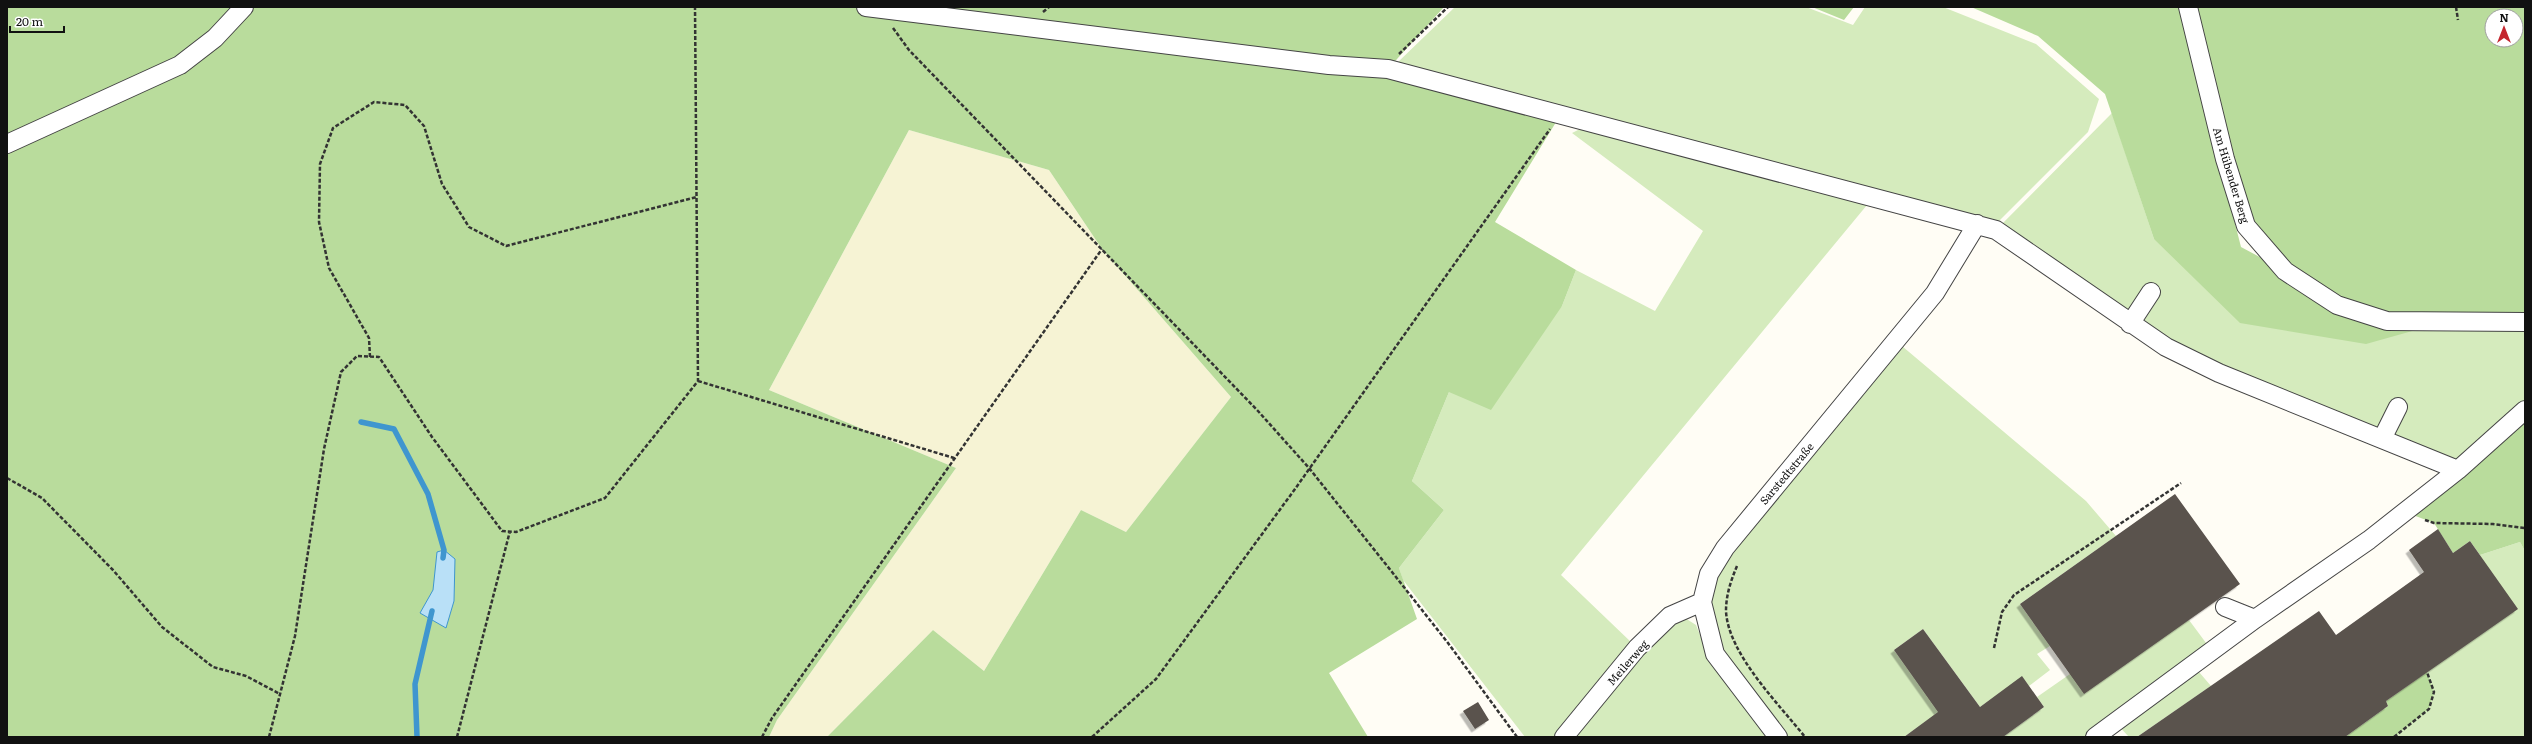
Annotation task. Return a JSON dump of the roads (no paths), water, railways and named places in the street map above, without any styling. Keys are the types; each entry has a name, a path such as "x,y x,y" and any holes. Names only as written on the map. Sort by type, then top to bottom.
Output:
{"street":[{"path":"7,144 180,65 215,38 244,7"},
{"path":"866,7 1329,65 1384,68 1561,114 1872,199 1977,224 1996,230 2166,348 2219,373 2458,470"},
{"name":"Am Hübender Berg","path":"2188,7 2225,159 2246,226 2284,271 2337,305 2387,321 2525,322"},
{"name":"Sarstedtstraße","path":"1778,737 1715,654 1702,602 1709,574 1725,548 1935,293 1977,224"},
{"path":"2130,324 2151,292"},
{"path":"2382,439 2398,407"},
{"path":"2095,737 2255,619 2405,512 2458,470 2525,410"},
{"name":"Meilerweg","path":"1564,737 1637,648 1670,616 1702,602"},
{"path":"2226,607 2255,619"}],"water":[{"path":"444,550 455,559 454,601 446,628 420,613 433,590 437,552"}],"waterway":[{"path":"361,422 394,429 428,494 444,550 443,558"},
{"path":"417,737 415,684 432,611"}]}
